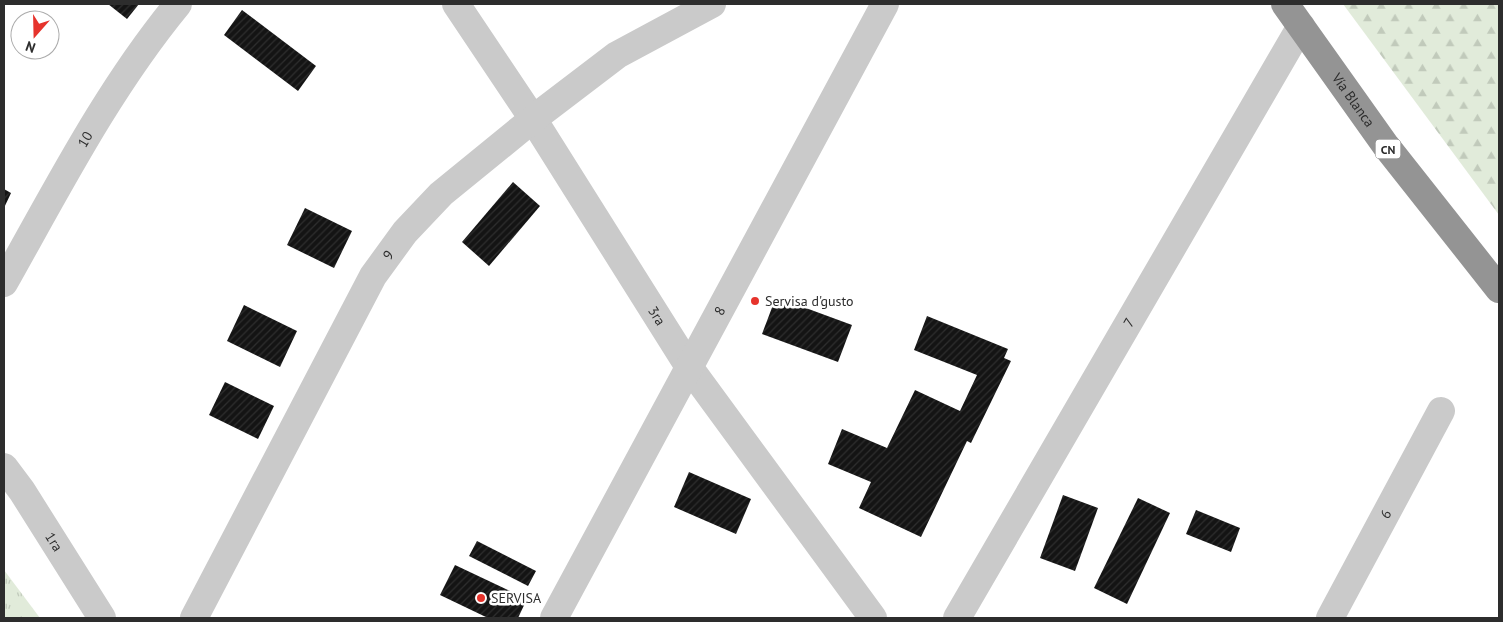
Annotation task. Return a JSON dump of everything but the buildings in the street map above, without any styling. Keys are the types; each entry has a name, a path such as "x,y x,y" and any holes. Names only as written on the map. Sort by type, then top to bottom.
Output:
{"highway":[{"name":"Vía Blanca","path":"1285,4 1386,146 1499,289"}],"street":[{"name":"10","path":"4,283 98,116 160,26 178,4"},
{"name":"3ra","path":"456,4 533,119 689,367 873,618"},
{"name":"9","path":"194,618 373,276 405,232 441,194 617,54 712,4"},
{"name":"8","path":"554,618 885,4"},
{"name":"7","path":"957,618 1300,26"},
{"name":"6","path":"1330,618 1441,411"},
{"name":"1ra","path":"4,466 22,491 102,618"}],"green space":[{"path":"1343,4 1499,4 1499,215"},
{"path":"4,570 40,618 4,618"}],"place":[{"name":"Servisa d'gusto","path":"755,301"},
{"name":"SERVISA","path":"481,598"}]}
